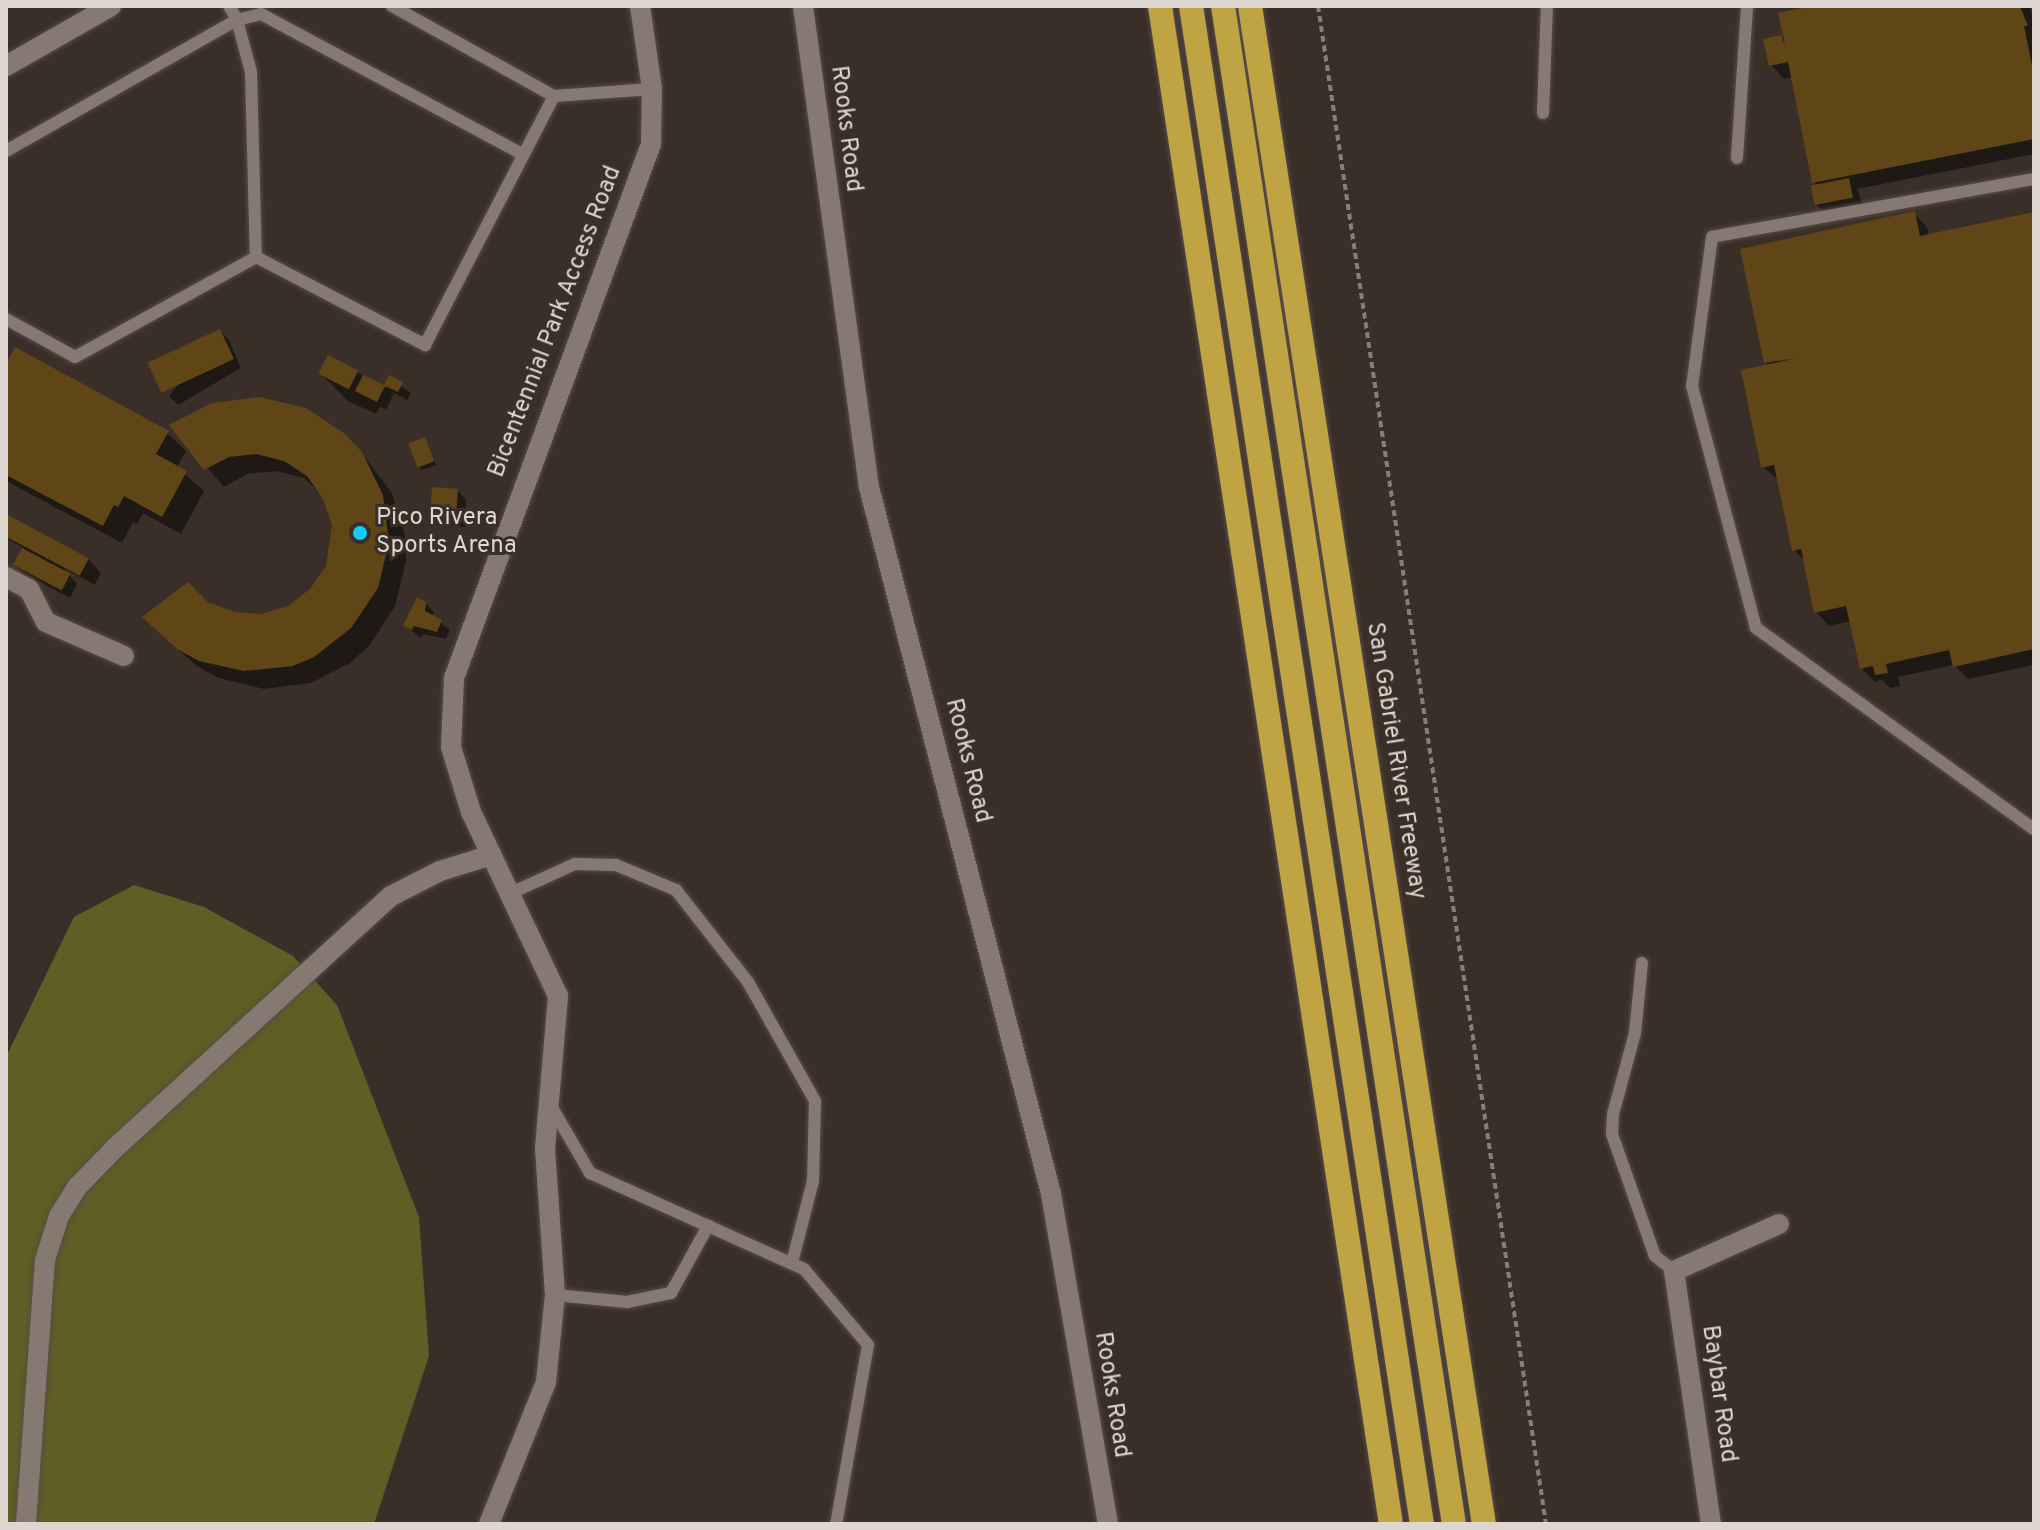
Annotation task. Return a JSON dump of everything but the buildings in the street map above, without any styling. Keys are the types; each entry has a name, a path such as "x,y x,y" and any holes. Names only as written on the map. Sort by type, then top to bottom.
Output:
{"highway":[{"path":"1160,6 1391,1524"},
{"path":"1191,6 1422,1524"},
{"path":"1223,6 1454,1524"},
{"name":"San Gabriel River Freeway","path":"1250,6 1484,1524"}],"street":[{"path":"6,66 111,6"},
{"name":"Bicentennial Park Access Road","path":"489,1524 546,1382 555,1295 545,1148 558,996 471,812 451,747 454,678 651,144 652,89 640,6"},
{"name":"Rooks Road","path":"803,6 869,487 1051,1194 1108,1524"},
{"path":"6,577 29,589 46,622 124,656"},
{"path":"26,1524 45,1260 59,1216 77,1187 127,1136 391,896 440,871 492,855"},
{"path":"1674,1271 1779,1224"},
{"name":"Baybar Road","path":"1674,1271 1711,1524"}],"lane":[{"path":"229,6 237,20 251,72 256,257"},
{"path":"392,6 554,96 652,89"},
{"path":"1543,113 1547,6"},
{"path":"1737,158 1747,6"},
{"path":"6,151 237,20 261,14 524,155"},
{"path":"256,257 425,345 554,96"},
{"path":"2034,179 1712,237 1692,386 1756,628 2034,829"},
{"path":"6,319 75,357 256,257"},
{"path":"511,893 575,864 616,865 676,890 748,982 815,1101 813,1181 792,1263"},
{"path":"1642,963 1635,1033 1613,1114 1612,1134 1655,1256 1674,1271"},
{"path":"549,1103 590,1173 804,1269 868,1345 836,1524"},
{"path":"555,1295 627,1302 671,1293 708,1226"}],"path":[{"path":"1318,6 1546,1524"}],"shaded area":[{"path":"134,885 204,907 293,956 337,1005 419,1217 429,1356 374,1524 6,1524 6,1057 74,917"}],"place":[{"name":"Pico Rivera Sports Arena","path":"360,533"}]}
